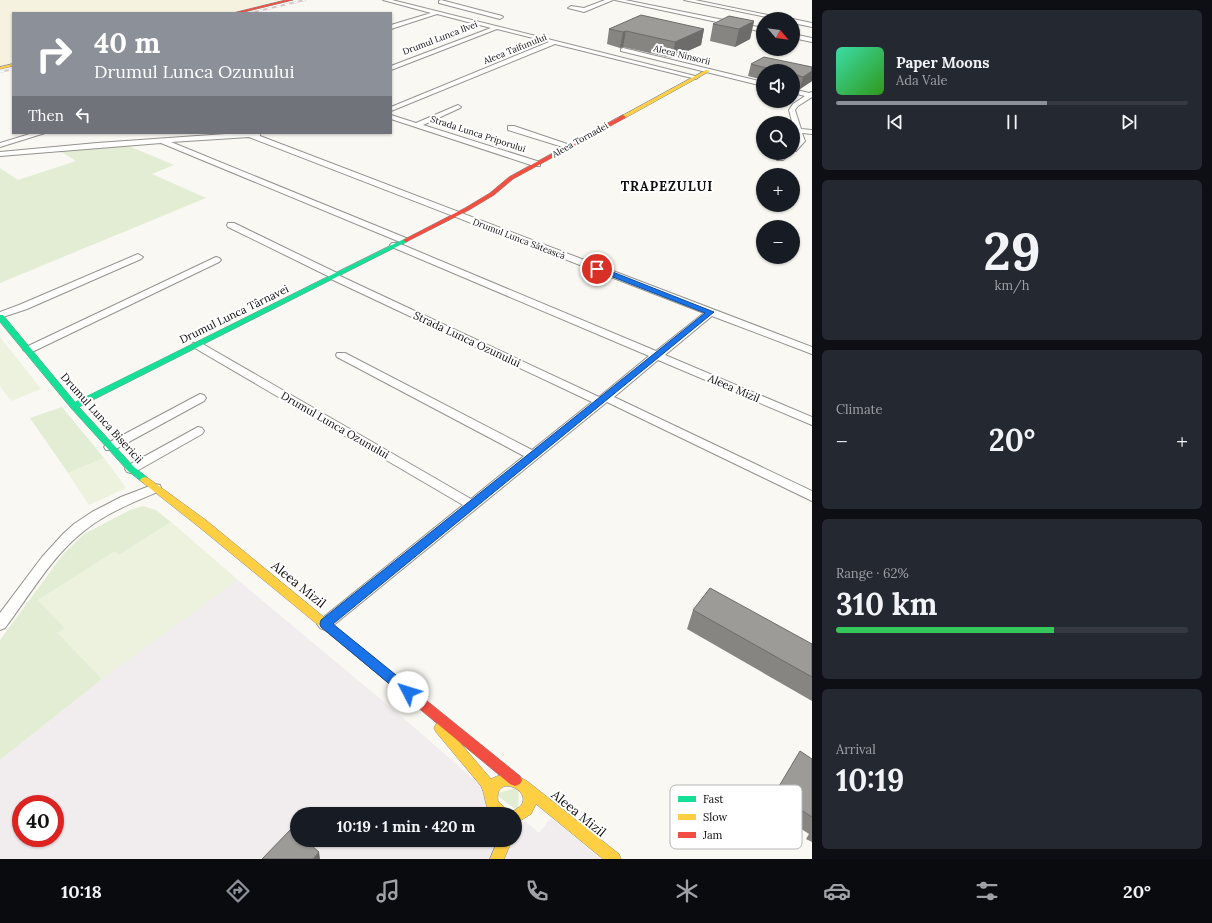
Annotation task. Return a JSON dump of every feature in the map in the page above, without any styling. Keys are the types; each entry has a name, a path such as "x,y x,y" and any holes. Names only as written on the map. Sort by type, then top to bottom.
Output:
{"street":[{"path":"239,12 291,0"},
{"path":"386,0 554,42"},
{"path":"434,4 449,0"},
{"path":"571,8 584,10 610,0"},
{"path":"618,0 756,29"},
{"path":"687,0 756,14"},
{"path":"441,2 500,16"},
{"path":"417,8 426,5"},
{"path":"392,27 436,13"},
{"path":"800,22 812,25"},
{"name":"Drumul Lunca Ilvei","path":"392,68 496,28"},
{"path":"800,37 812,40"},
{"name":"Aleea Taifunului","path":"392,109 554,42 696,77"},
{"name":"Aleea Ninsorii","path":"618,49 756,82"},
{"path":"0,68 12,65"},
{"name":"Aleea Tornadei","path":"456,214 484,199 505,182 708,71"},
{"path":"800,93 811,95"},
{"path":"800,101 811,95"},
{"path":"800,102 812,105"},
{"path":"392,125 415,124 458,107"},
{"path":"392,117 415,124"},
{"name":"Strada Lunca Priporului","path":"415,124 537,164"},
{"path":"511,128 569,146"},
{"path":"800,131 812,132"},
{"path":"0,145 38,134"},
{"path":"158,141 168,134"},
{"path":"0,154 249,134"},
{"name":"Drumul Lunca Sătească","path":"249,134 812,351"},
{"path":"158,141 399,243 657,356"},
{"name":"Drumul Lunca Târnavei","path":"74,406 456,214"},
{"name":"Strada Lunca Ozunului","path":"231,225 335,276 812,496"},
{"name":"Drumul Lunca Bisericii","path":"138,257 0,316 74,406 131,469 203,524"},
{"path":"28,350 216,260"},
{"path":"325,624 711,312"},
{"name":"Drumul Lunca Ozunului","path":"197,345 472,505"},
{"path":"341,355 533,456"},
{"name":"Aleea Mizil","path":"657,356 812,421"},
{"path":"110,447 200,398"},
{"path":"131,469 198,431"},
{"path":"0,624 50,557 73,532 104,512 155,488"},
{"name":"Aleea Mizil","path":"203,524 515,780 614,859"},
{"path":"432,712 440,728 486,782 491,793 492,805 494,807"},
{"path":"491,793 493,787 502,780 515,780"},
{"path":"522,814 529,806 530,800 528,790"},
{"path":"497,859 502,847"}],"shaded area":[{"path":"0,0 284,0 233,12 12,12 12,63 0,66"},
{"path":"238,580 415,728 486,790 491,807 290,807 290,847 522,847 522,823 526,822 539,833 551,818 601,859 0,859 0,760 102,679"}],"green space":[{"path":"126,145 174,165 152,174 206,198 0,283 0,168 18,180 76,161 58,150"},
{"path":"0,337 41,389 11,401 0,386"},
{"path":"62,407 104,458 68,473 30,418"},
{"path":"104,458 126,488 89,505 68,473"},
{"path":"143,506 156,510 171,522 119,555 115,552 38,600 65,628 58,633 102,679 0,760 0,640 64,553 84,534 130,510"},
{"path":"171,522 238,580 102,679 58,633 65,628 38,600 115,551 119,555"},
{"path":"519,787 518,807 513,807 495,794"}],"building":[{"path":"641,15 704,29 675,42 626,31 623,32 609,29"},
{"path":"729,16 754,21 739,29 713,24"},
{"path":"764,57 798,64 756,64 756,65 751,64"},
{"path":"800,64 812,67 812,71 803,77 800,76"},
{"path":"710,588 812,644 812,677 693,610"},
{"path":"800,751 812,759 812,817 802,811 802,785 780,785"},
{"path":"290,830 290,847 313,847 319,852 313,859 262,859"}],"railway":[{"path":"254,12 305,0"},
{"path":"0,72 12,69"}],"traffic: fast":[{"path":"74,406 406,240"},
{"path":"0,317 74,406 131,469 145,480"}],"traffic: slow":[{"path":"0,68 12,65"},
{"path":"623,117 708,71"},
{"path":"145,480 203,524 349,644"},
{"path":"440,728 486,782 491,793"},
{"path":"494,807 491,799 491,793 496,783 504,779 513,780 522,785 528,792 531,801 527,809 522,812"},
{"path":"528,790 614,859"},
{"path":"497,859 502,847"}],"traffic: jam":[{"path":"239,12 291,0"},
{"path":"406,240 467,209 492,194 511,178 623,117"},
{"path":"349,644 515,780"}],"district":[{"name":"TRAPEZULUI","path":"667,186"}],"route":[{"path":"408,692 325,624 711,312 597,269"}]}
